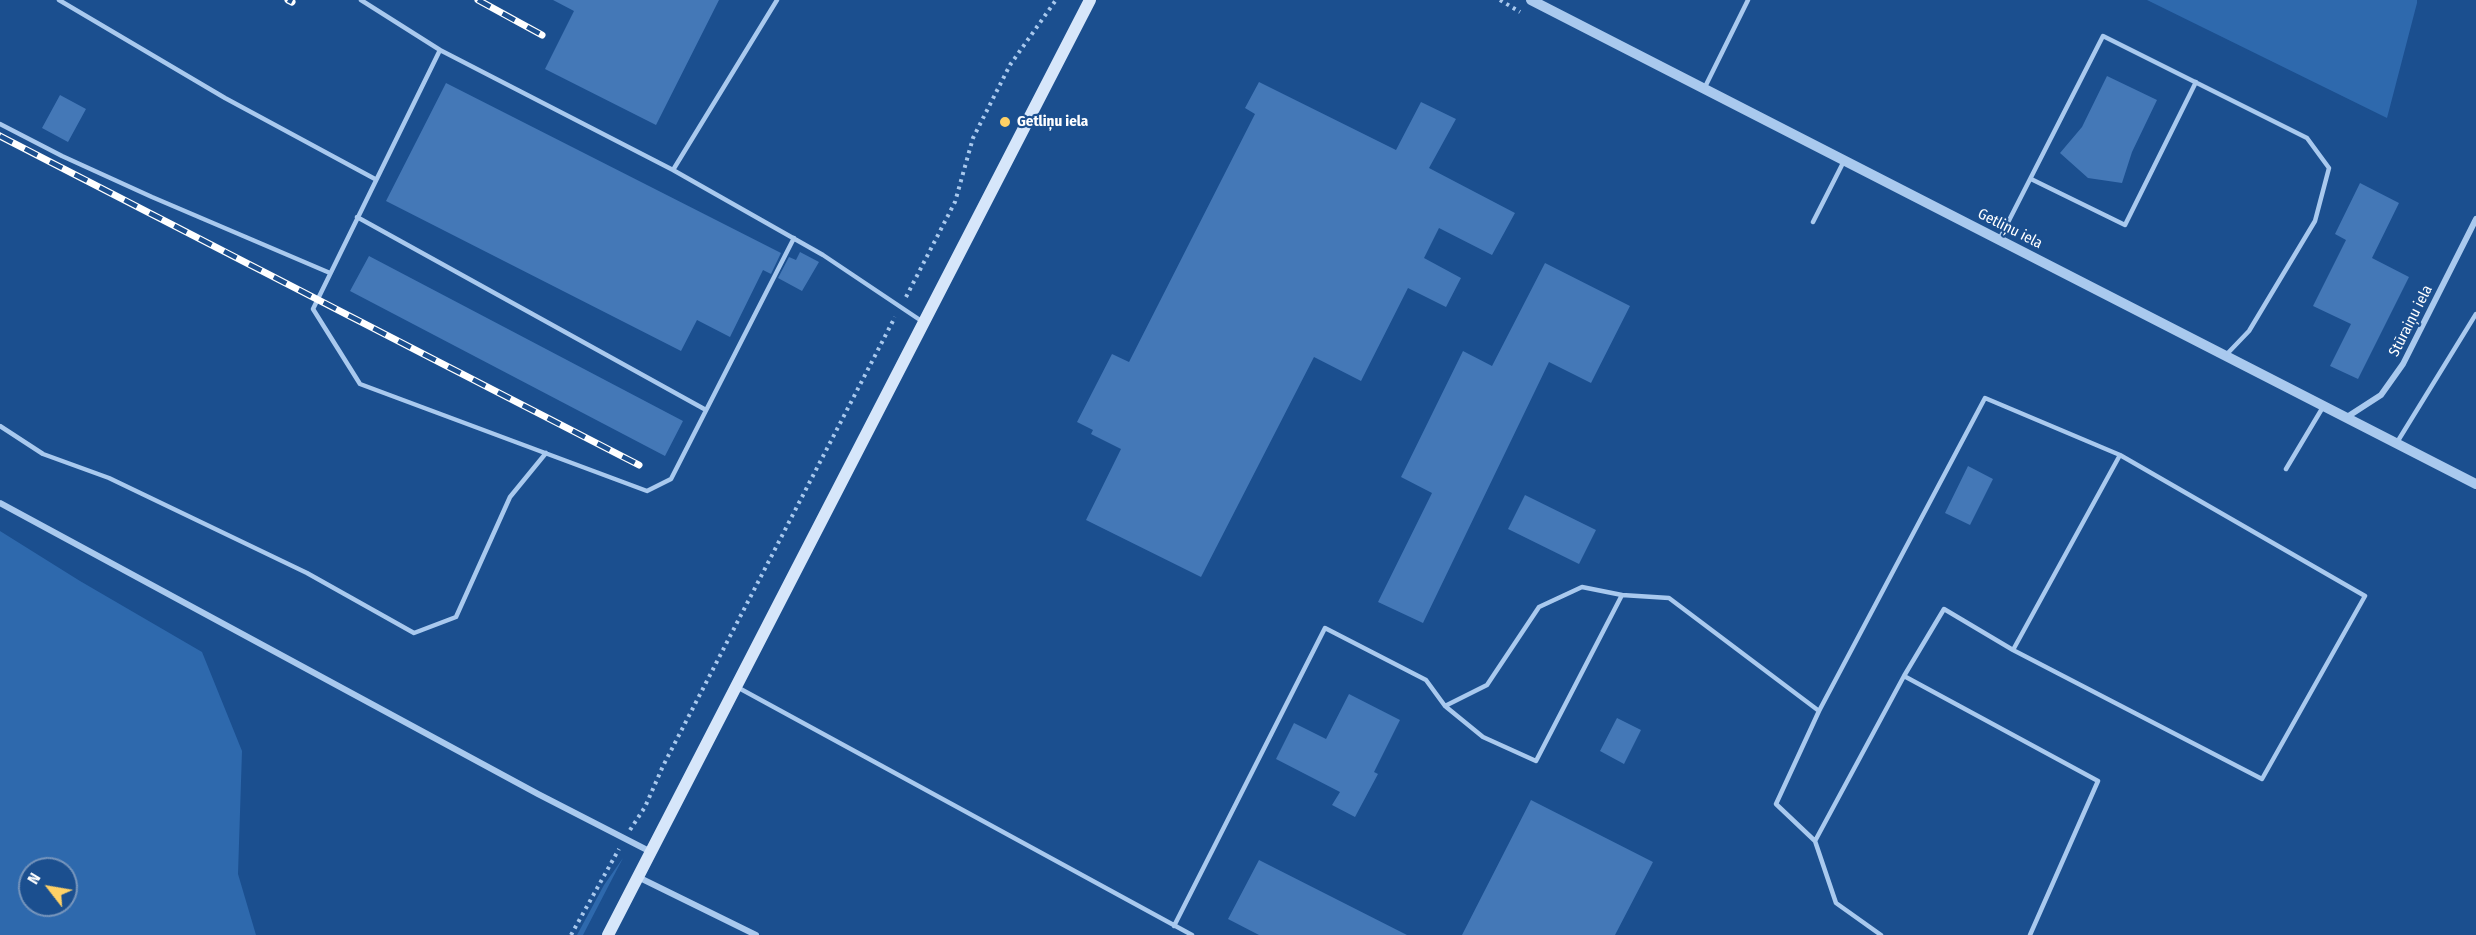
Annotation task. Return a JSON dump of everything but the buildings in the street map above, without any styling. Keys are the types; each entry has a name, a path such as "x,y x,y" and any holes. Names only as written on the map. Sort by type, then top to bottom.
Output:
{"main road":[{"path":"608,935 1090,0"}],"street":[{"name":"Getliņu iela","path":"1531,0 2476,484"},
{"name":"Stūraiņu iela","path":"2347,417 2381,395 2403,364 2476,219"},
{"path":"0,503 624,840 651,852"},
{"path":"638,877 756,935"}],"lane":[{"path":"59,0 225,98 375,179"},
{"path":"361,0 440,50 673,170 794,238 857,276 924,322"},
{"path":"673,170 777,0"},
{"path":"1704,89 1748,0"},
{"path":"1999,240 2103,36 2307,138 2329,168 2315,221 2250,331 2226,355"},
{"path":"440,50 312,309 360,384 647,491 671,479 794,238"},
{"path":"2031,179 2125,225 2196,82"},
{"path":"0,124 122,183 330,273"},
{"path":"1813,222 1845,160"},
{"path":"357,217 706,410"},
{"path":"2396,444 2476,314"},
{"path":"1815,841 1904,676 1944,609 2013,650 2262,779 2365,596 2120,455 1985,398 1819,711 1776,804 1815,841 1836,903 1881,935"},
{"path":"2286,469 2324,405"},
{"path":"0,426 43,454 109,478 307,573 414,633 456,617 510,497 546,453"},
{"path":"2013,650 2120,455"},
{"path":"1445,706 1487,685 1539,607 1582,587 1622,595 1669,598 1819,711"},
{"path":"1174,926 1325,628 1426,680 1445,706 1482,737 1536,761 1622,595"},
{"path":"1904,676 2098,781 2030,935"},
{"path":"737,687 1192,935"}],"path":[{"path":"571,935 599,881 645,807 663,766 955,202 968,152 988,106 1010,65 1056,0"}],"shaded area":[{"path":"2147,0 2417,0 2417,3 2387,118"},
{"path":"0,531 202,652 242,751 238,874 256,935 0,935"},
{"path":"623,858 583,935 577,935 604,885"}],"railway":[{"path":"288,0 292,2"},
{"path":"478,0 542,35"},
{"path":"0,136 639,465"}],"place":[{"name":"Getliņu iela","path":"1005,122"}]}
